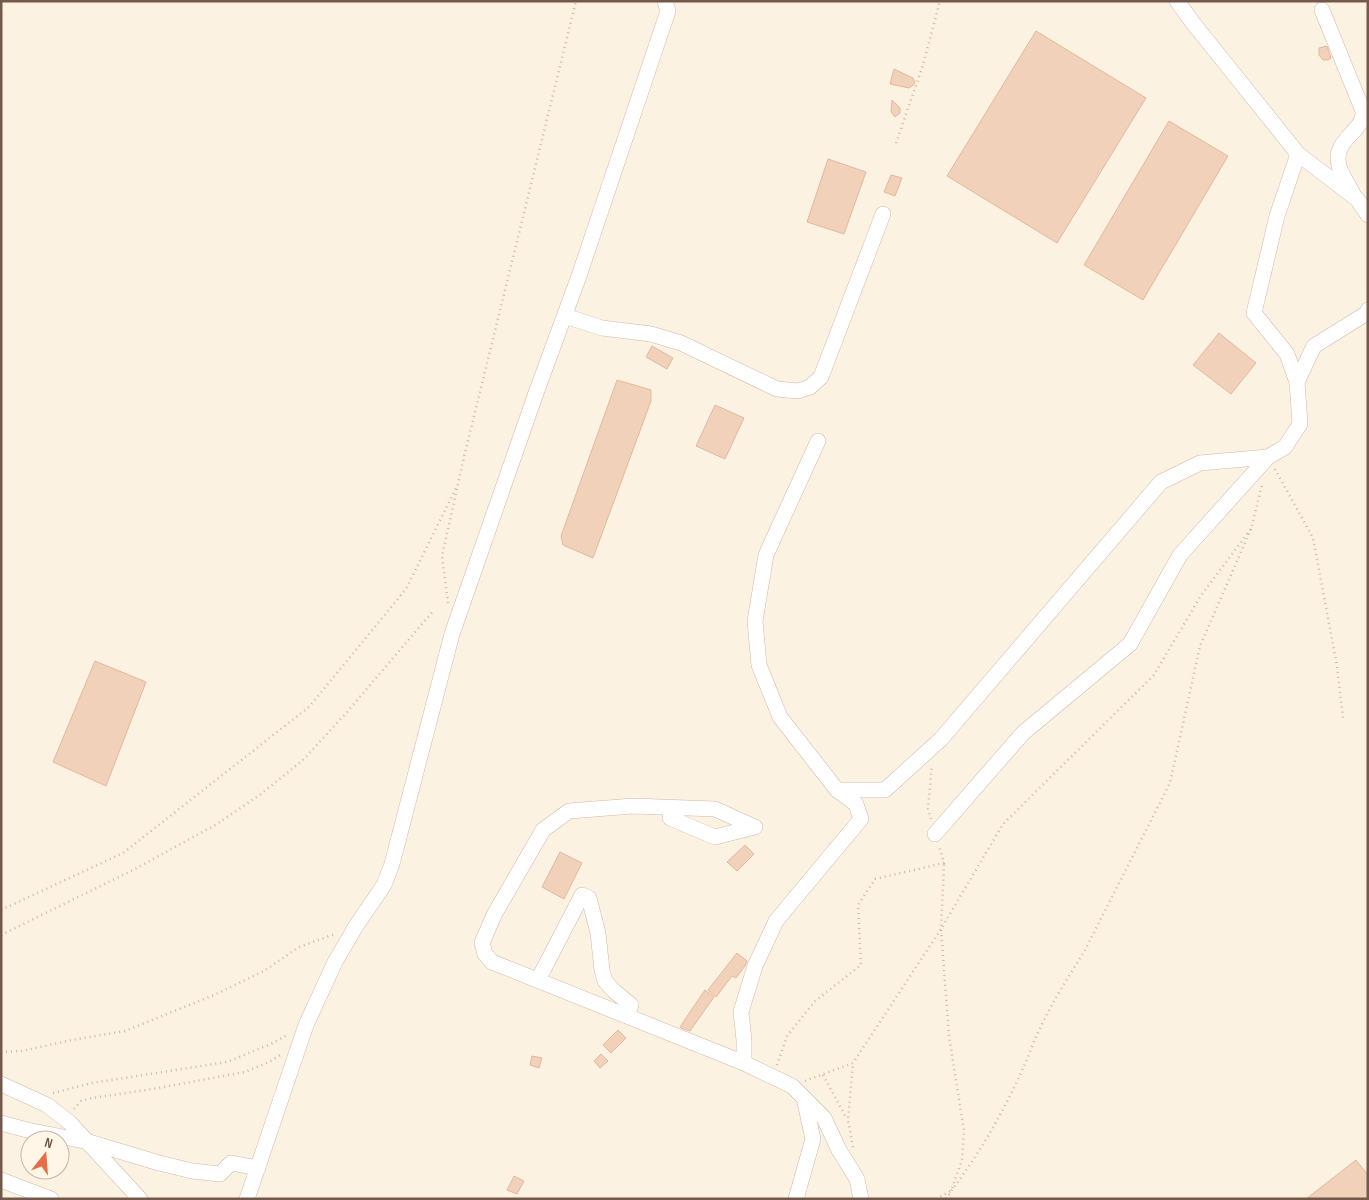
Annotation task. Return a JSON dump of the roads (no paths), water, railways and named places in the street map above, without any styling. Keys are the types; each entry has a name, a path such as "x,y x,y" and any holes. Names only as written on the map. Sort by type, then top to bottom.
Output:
{"street":[{"path":"247,1199 306,1025 335,962 384,884 392,864 452,634 565,316 668,11 665,1"},
{"path":"1177,1 1298,154 1357,199"},
{"path":"1322,10 1363,116 1358,127 1347,137 1338,155 1339,167 1368,215"},
{"path":"935,834 1023,732 1130,644 1180,555 1268,456 1285,447 1300,424 1297,382 1287,354 1254,313 1277,216 1298,154"},
{"path":"565,316 602,328 651,334 673,341 777,389 798,391 810,387 821,377 882,214"},
{"path":"1297,382 1314,346 1367,313"},
{"path":"744,1063 741,1012 755,966 776,921 861,820 856,804 837,790 780,717 759,665 755,621 766,555 818,441"},
{"path":"837,790 885,790 933,746 1161,482 1200,463 1268,456"},
{"path":"670,818 715,837 755,827 715,809 633,806 568,811 543,830 494,915 482,943 485,954 492,962 744,1063 792,1086 824,1118 839,1150 857,1179 861,1199"},
{"path":"538,980 582,895 589,898 598,933 605,981 631,1005 627,1016"},
{"path":"1,1084 47,1105 70,1123 140,1199"},
{"path":"796,1199 813,1139 804,1098"},
{"path":"1,1123 89,1142 192,1171 220,1174 232,1163 258,1168"},
{"path":"1,1180 51,1199"}]}
